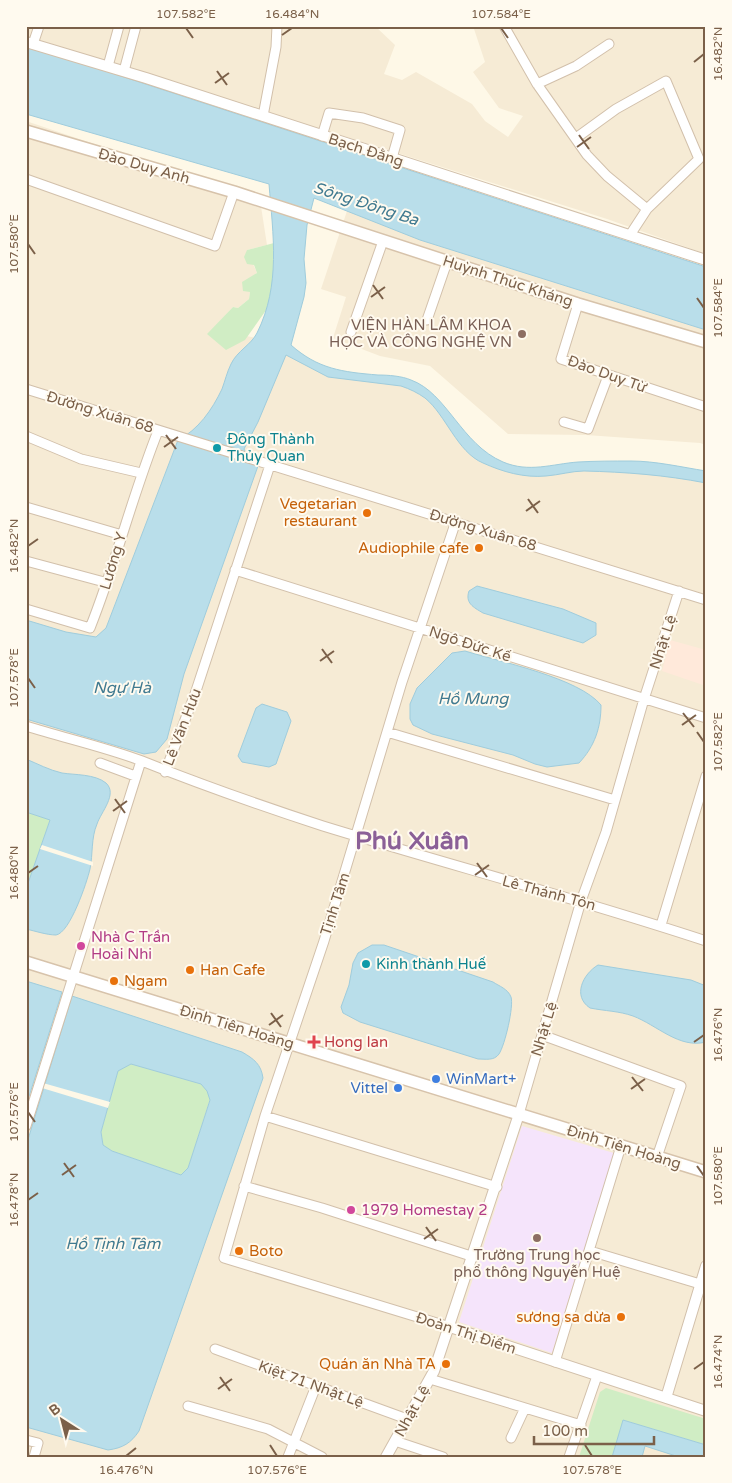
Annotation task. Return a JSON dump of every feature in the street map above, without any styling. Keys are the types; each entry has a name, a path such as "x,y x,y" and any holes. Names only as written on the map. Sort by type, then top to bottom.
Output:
{"main road":[{"name":"Đào Duy Anh","path":"26,131 312,217"},
{"name":"Huỳnh Thúc Kháng","path":"312,217 578,304 706,342"},
{"name":"Đinh Tiên Hoàng","path":"26,962 706,1172"}],"street":[{"path":"29,43 39,26"},
{"path":"108,66 119,26"},
{"path":"124,72 136,26"},
{"path":"263,116 276,47 277,26"},
{"path":"504,26 537,84 587,154 607,176 647,209"},
{"name":"Bạch Đằng","path":"29,43 108,66 706,260"},
{"path":"537,84 576,66 609,44"},
{"path":"576,138 616,108 666,81 699,159 647,209 630,236"},
{"path":"322,136 329,113 363,118 400,130 392,158"},
{"path":"26,179 215,246 234,192"},
{"path":"351,332 384,242"},
{"path":"427,320 447,262"},
{"name":"Đào Duy Từ","path":"578,304 561,359 706,407"},
{"path":"564,422 588,429 608,376"},
{"name":"Đường Xuân 68","path":"26,390 456,521 706,600"},
{"name":"Lương Y","path":"26,609 90,628 108,583 141,474 158,431"},
{"path":"26,436 73,456 141,474"},
{"name":"Lê Văn Hưu","path":"26,1126 135,776 141,761 165,772 195,694 270,465"},
{"path":"26,508 122,535"},
{"name":"Tịnh Tâm","path":"224,1258 265,1116 357,836 420,628 456,521"},
{"path":"26,561 108,583"},
{"name":"Ngô Đức Kế","path":"235,570 706,718"},
{"name":"Nhật Lệ","path":"386,1457 430,1379 474,1257 519,1114 581,901 615,800 644,699 679,592"},
{"path":"26,726 141,761"},
{"path":"388,732 615,800"},
{"path":"100,763 135,776"},
{"name":"Lê Thánh Tôn","path":"165,772 246,801 357,836 502,881 581,901 661,925 706,941"},
{"path":"661,925 706,776"},
{"path":"542,1035 682,1086 657,1157"},
{"path":"265,1116 497,1187"},
{"path":"555,1362 621,1146"},
{"path":"244,1186 322,1208 474,1257"},
{"path":"590,1251 700,1284"},
{"name":"Đoàn Thị Điểm","path":"224,1258 450,1327 706,1411"},
{"path":"666,1398 706,1266"},
{"name":"Kiệt 71 Nhật Lệ","path":"215,1349 407,1419"},
{"path":"569,1457 597,1376"},
{"path":"430,1379 581,1425"},
{"path":"288,1457 316,1386"},
{"path":"188,1406 268,1429 322,1457"},
{"path":"511,1438 525,1408"},
{"path":"26,1440 38,1443 34,1457"},
{"path":"395,1441 439,1456"}],"shaded area":[{"path":"26,26 375,26 395,45 384,74 402,80 416,72 472,104 485,121 508,137 523,116 499,108 473,72 485,62 473,26 706,26 706,254 607,219 26,36"},
{"name":"Kinh thành Huế","path":"26,121 260,200 267,245 247,250 257,273 252,278 249,299 238,308 233,307 213,329 290,345 312,361 331,370 411,380 426,388 472,442 489,455 506,463 521,467 546,468 576,462 633,461 706,471 706,1457 26,1457"},
{"path":"347,211 420,240 706,330 706,445 586,435 508,434 430,366 380,356 333,338 346,297 321,289"},
{"path":"670,640 706,650 706,686 662,671"},
{"name":"Trường Trung học phổ thông Nguyễn Huệ","path":"522,1126 614,1153 552,1353 459,1322"}],"green space":[{"path":"274,243 273,288 269,306 245,340 226,350 207,334 233,307 238,308 249,299 250,292 243,291 242,282 257,273 254,265 247,264 244,257 247,250"},
{"path":"26,812 50,820 26,889"},
{"path":"131,1064 201,1084 207,1091 210,1099 188,1168 181,1175 112,1151 103,1145 101,1132 118,1071"},
{"path":"606,1388 706,1419 706,1445 623,1420 612,1457 579,1457 600,1392"}],"water":[{"path":"26,45 706,267 706,330 420,240 314,198 307,225 304,259 306,283 304,297 291,345 311,359 331,368 342,371 399,377 411,380 424,387 435,396 476,443 488,454 503,462 522,467 540,467 584,462 649,462 706,471 706,483 615,472 579,471 538,476 506,472 483,463 466,451 432,405 417,393 401,386 328,377 286,355 258,422 244,449 250,462 258,466 184,674 167,739 156,752 144,754 26,719 26,620 66,632 96,637 106,628 178,440 192,431 209,412 222,389 234,359 257,333 270,297 274,260 269,184 26,114"},
{"path":"477,586 563,609 596,623 596,635 583,643 483,613 473,607 468,599 469,591"},
{"name":"Hồ Mung","path":"465,651 558,679 590,695 601,705 600,721 596,736 585,757 579,763 547,767 513,755 432,734 413,725 410,719 410,704 417,688 452,653"},
{"path":"262,704 287,712 291,721 276,764 269,767 242,762 238,756 256,708"},
{"path":"26,759 57,772 96,778 106,783 110,792 108,803 95,829 90,869 82,895 67,926 56,935 26,929 26,889 50,820 26,812"},
{"path":"372,945 384,945 493,982 506,990 510,994 512,1002 506,1034 499,1054 492,1059 478,1059 360,1022 343,1013 341,1007 349,985 353,963 358,953"},
{"path":"598,965 691,980 706,986 706,1042 687,1042 668,1035 633,1016 590,1008 582,997 582,985 588,974"},
{"path":"26,981 62,992 26,1106"},
{"name":"Hồ Tịnh Tâm","path":"72,996 242,1052 256,1062 261,1069 263,1078 139,1431 130,1442 118,1448 108,1450 26,1427 26,1146","holes":["131,1064 201,1084 207,1091 210,1100 188,1168 181,1175 112,1151 103,1145 101,1132 118,1071"]},
{"path":"623,1420 706,1445 706,1457 679,1457 645,1446 642,1457 612,1457"}],"pier":[{"path":"42,845 93,862 93,866 40,849"},
{"path":"43,1083 110,1102 108,1108 42,1088"}],"place":[{"name":"VIỆN HÀN LÂM KHOA HỌC VÀ CÔNG NGHỆ VN","path":"522,334"},
{"name":"Đông Thành Thủy Quan","path":"217,448"},
{"name":"Vegetarian restaurant","path":"367,513"},
{"name":"Audiophile cafe","path":"479,548"},
{"name":"Nhà C Trần Hoài Nhi","path":"81,946"},
{"name":"Kinh thành Huế","path":"366,964"},
{"name":"Han Cafe","path":"190,970"},
{"name":"Ngam","path":"114,981"},
{"name":"Hong lan","path":"314,1042"},
{"name":"WinMart+","path":"436,1079"},
{"name":"Vittel","path":"398,1088"},
{"name":"1979 Homestay 2","path":"351,1210"},
{"name":"Trường Trung học phổ thông Nguyễn Huệ","path":"537,1238"},
{"name":"Boto","path":"239,1251"},
{"name":"sương sa dừa","path":"621,1317"},
{"name":"Quán ăn Nhà TA","path":"446,1364"}],"district":[{"name":"Phú Xuân","path":"412,841"}],"water label":[{"name":"Sông Đông Ba","path":"366,204"},
{"name":"Ngự Hà","path":"122,688"}]}
